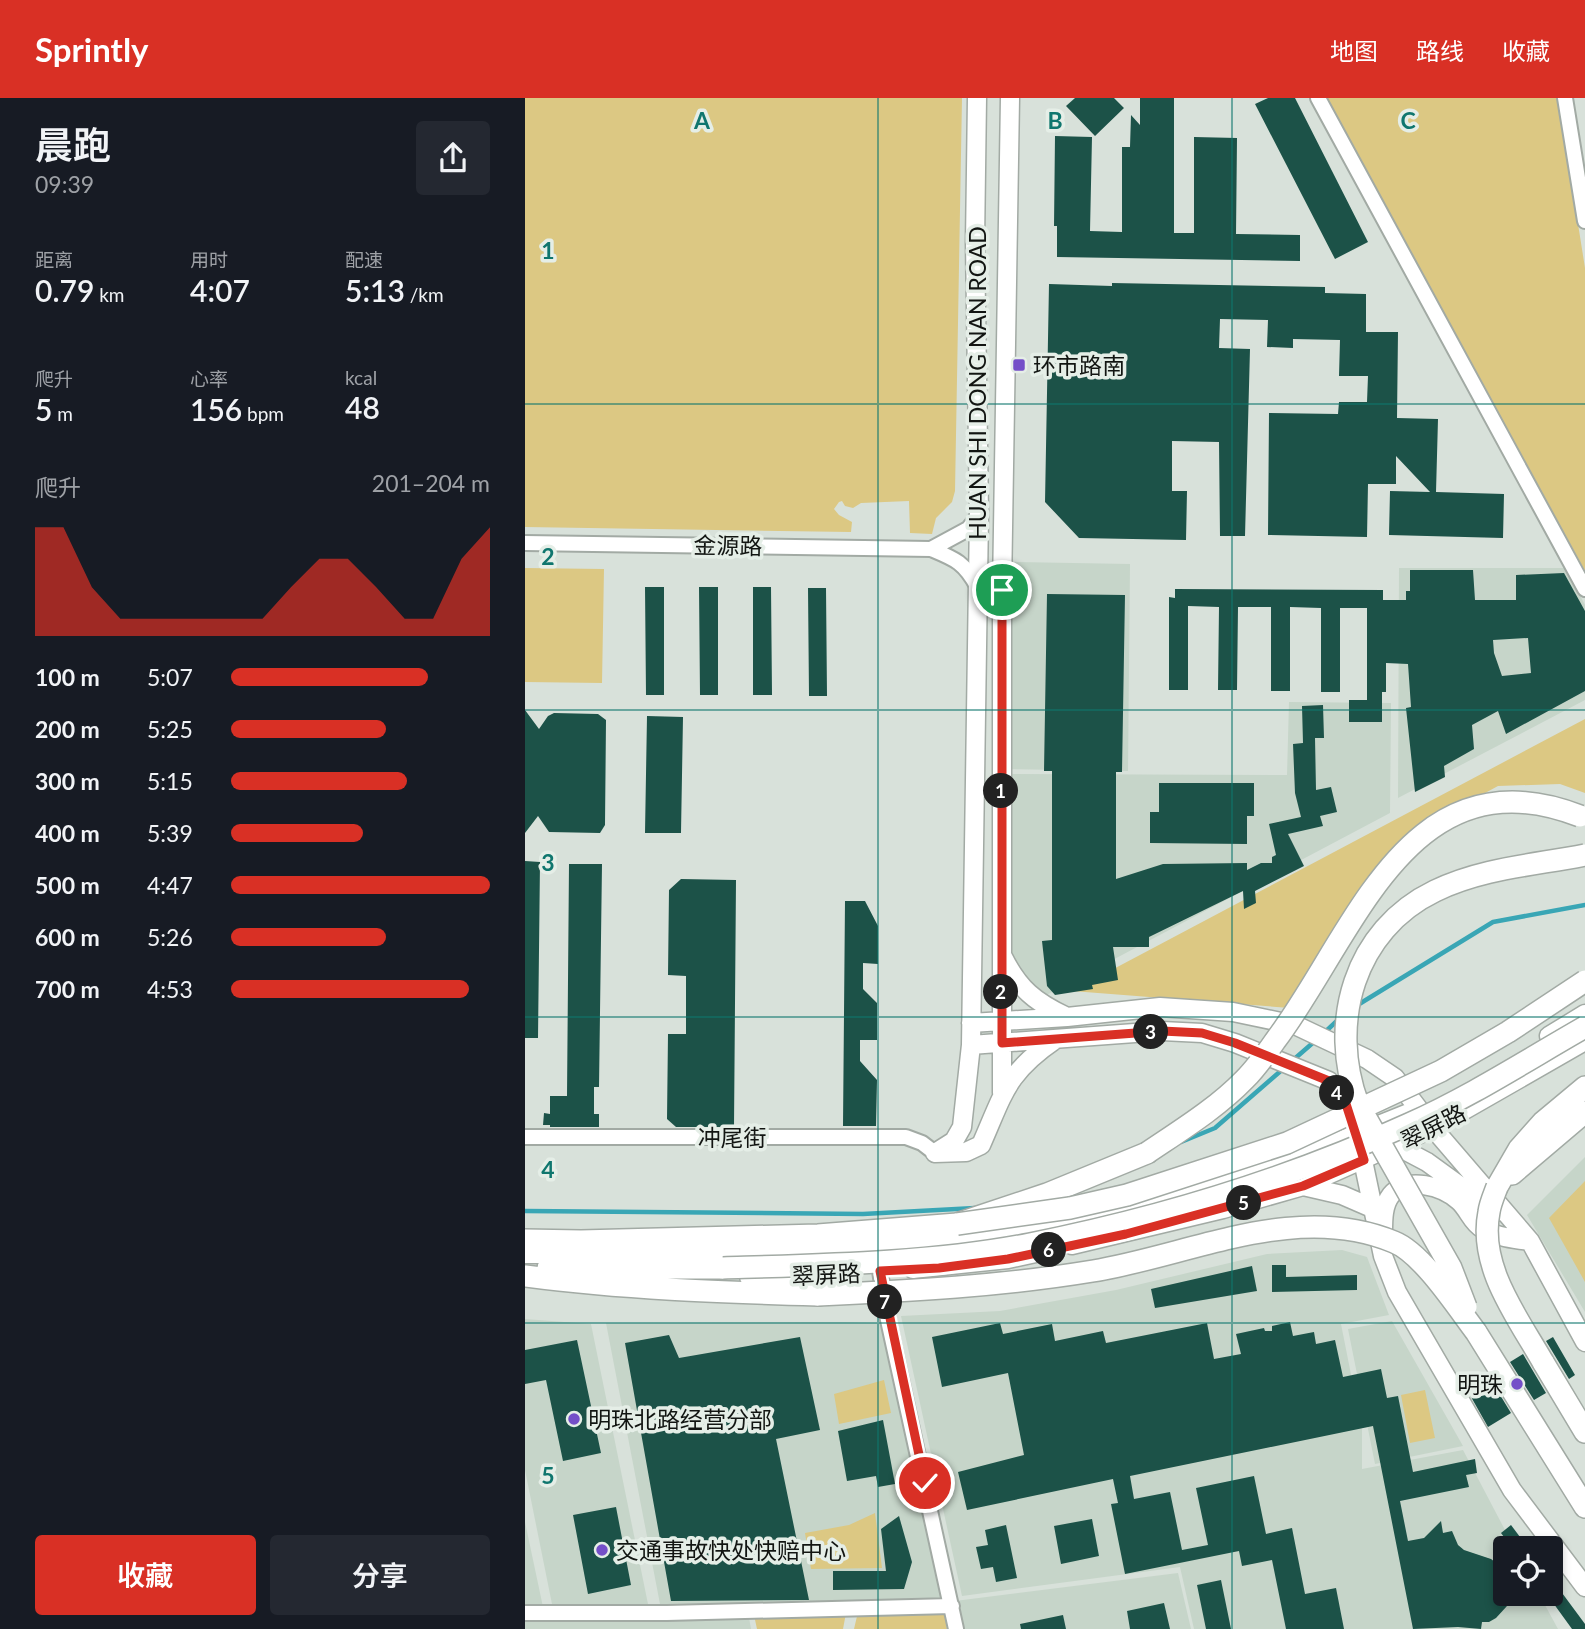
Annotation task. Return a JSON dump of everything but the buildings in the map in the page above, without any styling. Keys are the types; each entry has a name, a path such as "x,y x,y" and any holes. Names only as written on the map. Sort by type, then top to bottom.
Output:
{"highway":[{"path":"957,1224 1047,1194 1147,1153 1201,1116 1245,1079 1277,1039 1377,882 1412,843 1441,821 1472,808 1503,802 1558,807 1585,819"},
{"path":"1476,1332 1451,1268 1358,1104 1350,1082 1344,1034 1347,1008 1361,967 1377,938 1392,920 1409,906 1435,891 1464,880 1492,872 1585,855"},
{"path":"525,1240 818,1235 957,1224 1070,1208 1127,1195 1287,1143 1441,1071 1508,1032 1585,981"},
{"path":"525,1268 816,1265 952,1255 1028,1244 1147,1216 1278,1178 1408,1125 1585,1027"},
{"path":"1585,1087 1543,1122 1519,1149 1497,1187 1488,1214 1489,1242 1496,1279 1585,1432"},
{"path":"1497,1187 1585,1112"},
{"path":"525,1275 583,1283 701,1292 818,1295 914,1291 1002,1284 1096,1271 1259,1232 1328,1226 1349,1228 1397,1243 1414,1255 1428,1271 1476,1332 1585,1507"}],"main road":[{"name":"HUAN SHI DONG NAN ROAD","path":"935,1153 954,1141 962,1127 971,1045 979,514 975,242 977,98"},
{"name":"HUAN SHI DONG NAN ROAD","path":"1002,1093 1002,590 1010,98"},
{"path":"1001,953 1013,977 1030,995 1067,1017"},
{"path":"971,1023 1067,1017 1160,1007 1233,1012 1295,1025 1367,1059 1395,1078 1418,1110 1530,1241 1585,1342"},
{"name":"翠屏路","path":"525,1254 660,1255 782,1251 960,1237 1054,1224 1190,1191 1294,1159 1418,1110 1487,1074 1585,1014"},
{"path":"971,1045 1162,1031 1202,1033 1235,1043 1329,1081 1346,1104 1357,1134 1383,1256 1397,1292 1512,1490 1585,1587"},
{"path":"935,1153 965,1152 981,1145 1002,1093 1023,1064 1056,1039"},
{"name":"翠屏路","path":"525,1275 777,1277 939,1268 1008,1259 1126,1234 1303,1186 1433,1128 1585,1041"},
{"path":"1357,1134 1397,1144 1507,1217"},
{"path":"1383,1256 1386,1203 1392,1193 1410,1185 1428,1185 1447,1193 1461,1203 1472,1221 1484,1230 1506,1238 1530,1241"},
{"path":"1303,1186 1342,1195 1372,1208"}],"street":[{"path":"1318,98 1585,589"},
{"path":"1565,98 1585,221"},
{"path":"931,549 968,529 979,514"},
{"name":"金源路","path":"525,543 931,549"},
{"path":"931,549 955,559 967,568 977,586"},
{"name":"冲尾街","path":"525,1137 906,1137 922,1143 935,1153"},
{"path":"880,1271 886,1311 956,1629"},
{"path":"525,1613 667,1613 952,1606"}],"shaded area":[{"path":"525,98 962,98 955,491 952,502 936,518 932,534 910,533 909,501 861,503 853,508 845,506 842,501 839,502 834,509 852,522 851,532 525,527"},
{"path":"1326,98 1558,98 1585,268 1585,571"},
{"path":"1009,562 1130,564 1128,771 1006,769"},
{"path":"525,568 604,569 602,683 525,682"},
{"path":"1399,568 1566,568 1585,605 1585,700 1398,798"},
{"path":"1289,702 1391,703 1390,813 1039,999 1004,962 1006,774 1287,775"},
{"path":"1585,719 1585,793 1560,784 1498,786 1424,826 1337,923 1290,1008 1072,991"},
{"path":"1585,1157 1585,1312 1527,1215"},
{"path":"1585,1181 1585,1282 1549,1218"},
{"path":"1342,1250 1367,1257 1389,1315 1341,1324 1362,1430 1362,1469 1463,1450 1508,1536 1493,1536 1493,1606 1546,1606 1558,1629 1194,1629 1180,1567 962,1596 901,1316 1000,1311 1116,1290 1267,1254"},
{"path":"525,1319 591,1324 649,1609 553,1609 525,1470"},
{"path":"1392,1321 1463,1446 1375,1464 1348,1329"},
{"path":"606,1323 881,1323 943,1602 660,1604"},
{"path":"884,1380 891,1413 839,1424 834,1394"},
{"path":"1425,1390 1435,1438 1410,1443 1401,1395"},
{"path":"875,1513 882,1568 811,1569 805,1533 849,1525"},
{"path":"525,1522 543,1607 525,1608"},
{"path":"1178,1573 1191,1629 960,1629 955,1601"},
{"path":"944,1610 947,1629 854,1629 858,1612"},
{"path":"748,1612 751,1629 525,1629 525,1613"},
{"path":"846,1613 843,1629 757,1629 754,1615"}],"waterway":[{"path":"1356,1006 1493,922 1585,905"},
{"path":"1324,1033 1341,1017"},
{"path":"1292,1061 1315,1041"},
{"path":"1181,1142 1215,1128 1283,1069"},
{"path":"525,1211 863,1214 975,1208"}],"place":[{"name":"环市路南","path":"1019,365"},
{"name":"明珠","path":"1517,1384"},
{"name":"明珠北路经营分部","path":"574,1419"},
{"name":"交通事故快处快赔中心","path":"602,1550"}],"route":[{"path":"925,1483 886,1311 880,1271 939,1268 1008,1259 1126,1234 1303,1186 1364,1160 1346,1104 1329,1081 1235,1043 1202,1033 1162,1031 1002,1043 1002,590"}]}
